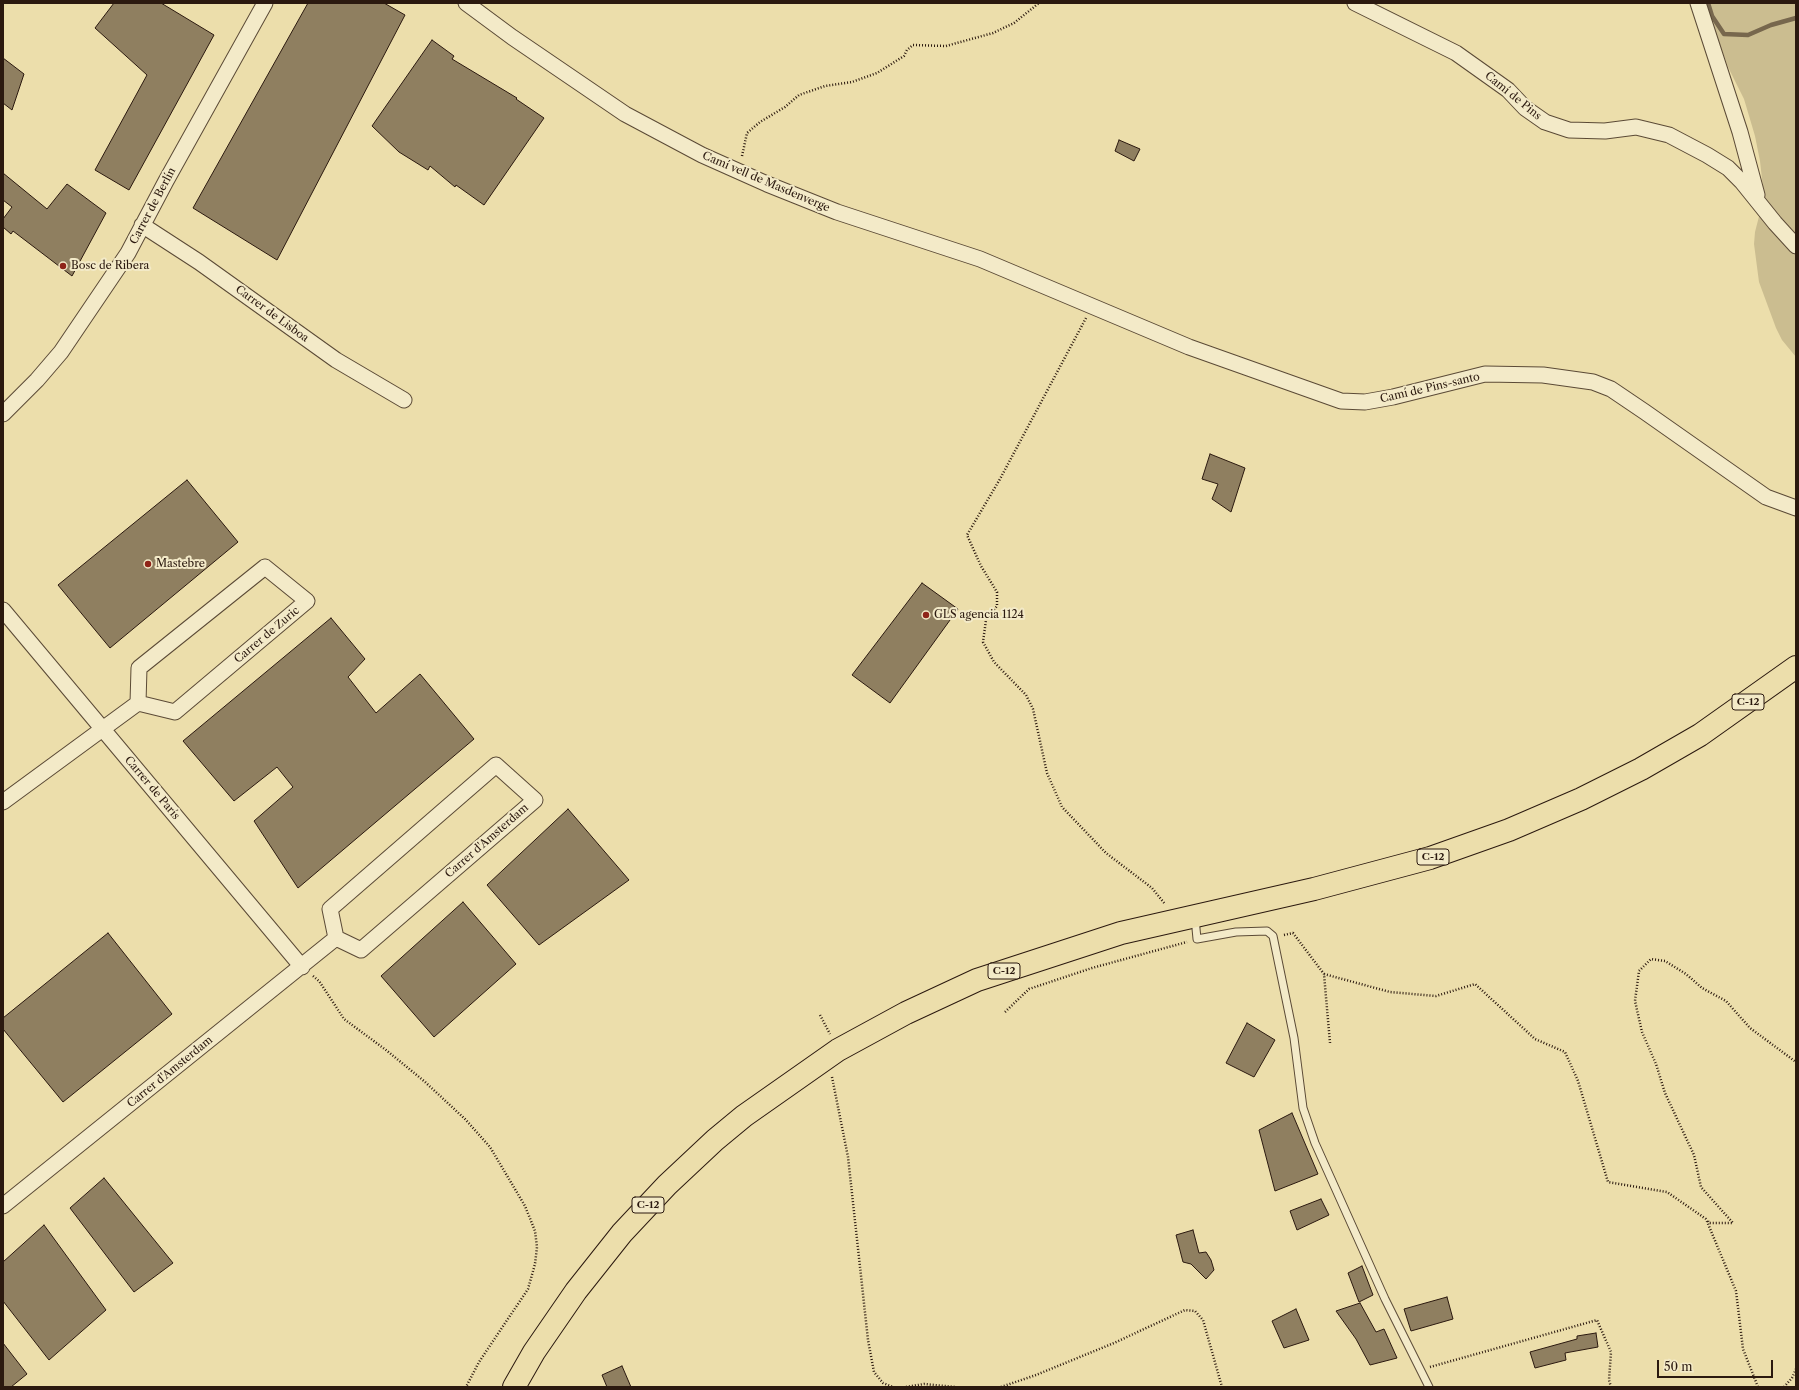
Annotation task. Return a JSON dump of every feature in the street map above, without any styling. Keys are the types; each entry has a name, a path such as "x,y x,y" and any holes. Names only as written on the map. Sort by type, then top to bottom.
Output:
{"main road":[{"name":"C-12","path":"514,1387 534,1352 576,1291 622,1233 667,1185 715,1140 744,1116 822,1061 906,1013 977,980 1121,933 1314,889 1430,858 1516,827 1581,799 1647,765 1700,735 1796,668"}],"street":[{"name":"Carrer de Berlín","path":"4,414 37,380 81,325 128,253 265,3"},
{"name":"Camí vell de Masdenverge","path":"466,3 512,37 625,114 702,155 767,184 837,212 980,259 1092,307"},
{"name":"Camí de Pins","path":"1355,3 1456,53 1508,90 1525,108 1545,122 1569,130 1605,131 1636,127 1669,135 1728,168 1758,200"},
{"path":"1698,3 1740,132 1758,200 1775,223 1796,246"},
{"name":"Carrer de Lisboa","path":"142,226 199,262 336,360 404,400"},
{"name":"Camí de Pins-santo","path":"1092,307 1189,347 1341,401 1365,402 1393,397 1485,374 1543,375 1593,382 1611,389 1628,400 1766,497 1796,508"},
{"name":"Carrer de Zuric","path":"264,567 307,601 174,712 138,702 139,668 264,567"},
{"name":"Carrer de París","path":"3,610 302,967"},
{"path":"3,802 138,702"},
{"name":"Carrer d'Amsterdam","path":"496,765 534,800 361,950 336,938 330,909 496,765"},
{"name":"Carrer d'Amsterdam","path":"3,1206 302,967 336,938"}],"lane":[{"path":"1195,915 1197,938 1236,932 1268,931 1273,936 1294,1038 1303,1108 1315,1143 1385,1299 1429,1387"}],"path":[{"path":"742,159 741,152 747,133 760,122 775,114 799,95 825,86 852,82 877,73 904,56 907,50 914,45 946,46 993,33 1014,23 1039,3"},
{"path":"1092,307 1000,479 967,535 981,566 997,592 997,606 986,620 983,642 994,662 1026,696 1033,709 1047,774 1062,807 1106,853 1152,888 1168,908"},
{"path":"1273,936 1293,934 1324,974 1330,1043"},
{"path":"1005,1012 1029,990 1092,968 1197,938"},
{"path":"1324,974 1390,992 1436,996 1475,984 1534,1039 1565,1052 1578,1081 1608,1182 1667,1192 1706,1219 1709,1223 1732,1223 1701,1186 1694,1155 1665,1093 1656,1064 1642,1032 1635,1001 1639,971 1650,959 1665,961 1686,974 1702,988 1726,1001 1750,1028 1796,1062"},
{"path":"302,967 319,981 344,1019 386,1050 424,1081 465,1119 490,1148 526,1206 535,1231 537,1247 535,1264 528,1289 480,1362 466,1387"},
{"path":"822,1061 830,1069 848,1157 868,1340 874,1372 883,1383 893,1387"},
{"path":"1706,1219 1736,1291 1743,1349 1758,1387"},
{"path":"1001,1387 1036,1375 1102,1348 1185,1310 1195,1311 1203,1320 1222,1387"},
{"path":"1420,1370 1597,1320 1611,1352 1609,1380 1611,1387"},
{"path":"1784,1387 1792,1378 1796,1370"},
{"path":"906,1387 924,1384 955,1387"}],"shaded area":[{"path":"1705,3 1796,3 1796,357 1782,340 1776,328 1759,282 1754,244 1755,232 1764,197 1760,161 1755,136 1744,99 1728,67"}],"building":[{"path":"114,3 161,3 214,35 129,190 95,170 147,75 95,28"},
{"path":"308,3 384,3 405,15 277,260 193,208"},
{"path":"432,40 454,56 452,59 517,98 516,99 544,118 484,205 456,185 455,187 430,166 428,170 399,152 372,126"},
{"path":"3,58 24,74 12,110 3,103"},
{"path":"1119,140 1140,149 1134,161 1115,151"},
{"path":"3,173 47,209 67,184 106,213 72,276 13,231 11,234 3,227 3,219 12,207 3,200"},
{"path":"1210,454 1245,468 1231,512 1212,499 1218,484 1202,479"},
{"name":"Mastebre","path":"187,480 238,542 110,648 58,585"},
{"path":"922,583 958,609 890,703 852,675"},
{"path":"331,618 365,659 348,677 376,713 420,674 474,739 298,888 254,821 293,787 277,767 234,801 183,741"},
{"path":"568,809 629,880 539,945 487,885"},
{"path":"463,902 516,964 434,1037 381,976"},
{"path":"108,933 172,1014 63,1102 3,1029 3,1018"},
{"path":"1247,1023 1275,1040 1254,1077 1226,1063"},
{"path":"1292,1113 1318,1174 1275,1191 1259,1130"},
{"path":"104,1178 173,1263 134,1292 70,1208"},
{"path":"1321,1199 1329,1215 1297,1230 1290,1211"},
{"path":"44,1225 106,1310 49,1360 3,1301 3,1262"},
{"path":"1193,1230 1199,1253 1206,1252 1211,1260 1214,1270 1206,1279 1191,1264 1183,1262 1176,1235"},
{"path":"1362,1266 1373,1295 1359,1302 1348,1273"},
{"path":"1447,1297 1453,1319 1411,1331 1404,1309"},
{"path":"1360,1303 1376,1332 1384,1329 1397,1358 1370,1365 1356,1339 1336,1311"},
{"path":"1296,1309 1309,1340 1284,1348 1272,1321"},
{"path":"1596,1333 1598,1347 1565,1353 1566,1360 1535,1368 1530,1352 1577,1339 1577,1336"},
{"path":"3,1343 27,1374 11,1387 3,1387"},
{"path":"622,1366 631,1387 607,1387 602,1375"}],"waterway":[{"path":"1708,3 1712,16 1724,34 1748,35 1771,25 1796,18"}],"place":[{"name":"Bosc de Ribera","path":"63,266"},
{"name":"Mastebre","path":"148,564"},
{"name":"GLS agencia 1124","path":"926,615"}]}
